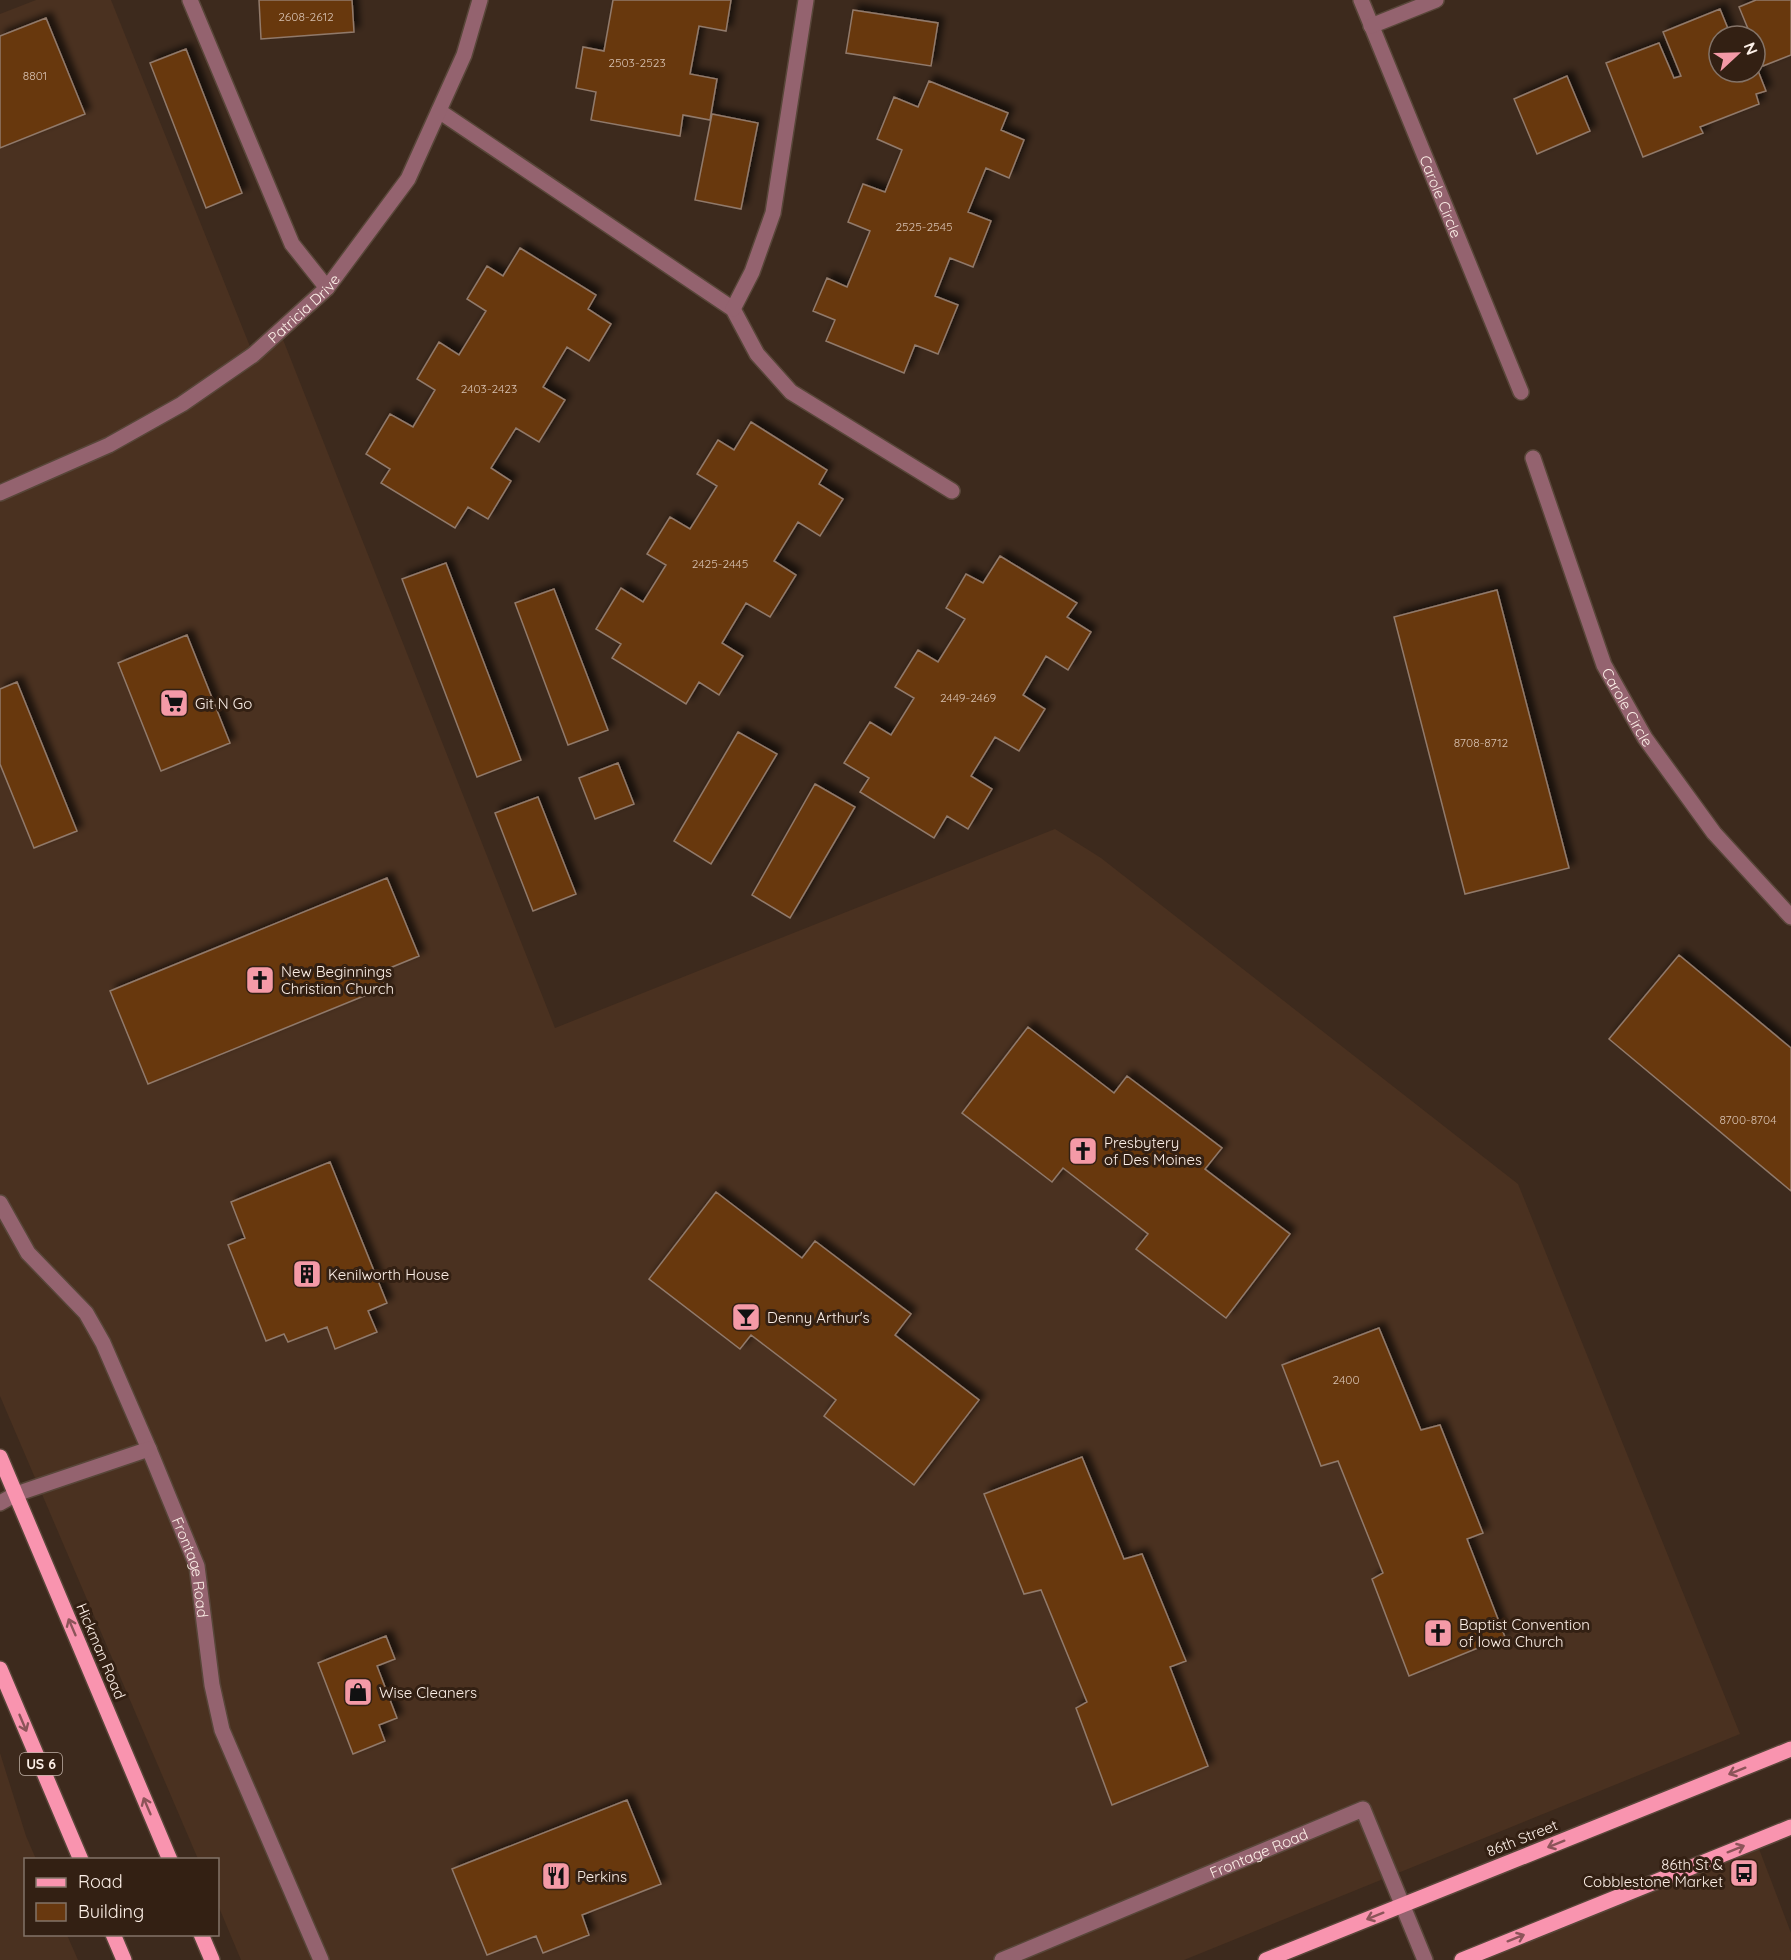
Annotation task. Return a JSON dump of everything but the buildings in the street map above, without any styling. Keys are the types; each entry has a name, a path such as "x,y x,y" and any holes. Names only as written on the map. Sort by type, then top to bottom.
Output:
{"main road":[{"name":"Hickman Road","path":"0,1457 169,1858"},
{"name":"US 6","path":"0,1669 80,1858"},
{"name":"86th Street","path":"1266,1960 1791,1749"},
{"path":"1462,1960 1791,1827"},
{"path":"113,1936 124,1960"},
{"path":"201,1936 212,1960"}],"street":[{"path":"190,0 292,244 327,288"},
{"name":"Patricia Drive","path":"0,493 110,445 182,404 253,355 327,288 408,179 464,56 480,0"},
{"path":"733,309 752,272 773,213 806,0"},
{"name":"Carole Circle","path":"1361,0 1521,392"},
{"path":"1371,26 1436,0"},
{"path":"439,111 733,309 757,354 791,392 952,491"},
{"name":"Carole Circle","path":"1533,459 1604,665 1645,738 1714,833 1791,917"},
{"name":"Frontage Road","path":"0,1203 28,1253 86,1313 103,1343 148,1449 197,1566 212,1685 222,1730 321,1960"},
{"path":"0,1503 16,1494 148,1449"},
{"name":"Frontage Road","path":"1002,1960 1363,1809 1425,1960"}],"shaded area":[{"path":"36,0 111,0 253,354 280,332 555,1028 1055,829 1101,858 1518,1184 1740,1734 1184,1960 241,1960 219,1907 219,1858 198,1858 0,1396 0,14"},
{"path":"0,1753 26,1836 36,1858 24,1858 24,1936 67,1936 78,1960 0,1960"},
{"path":"1756,1841 1791,1933 1791,1960 1462,1960"}],"place":[{"name":"Git N Go","path":"174,703"},
{"name":"New Beginnings Christian Church","path":"260,980"},
{"name":"Presbytery of Des Moines","path":"1083,1151"},
{"name":"Kenilworth House","path":"307,1274"},
{"name":"Denny Arthur's","path":"746,1317"},
{"name":"Baptist Convention of Iowa Church","path":"1438,1633"},
{"name":"Wise Cleaners","path":"358,1692"},
{"name":"86th St & Cobblestone Market","path":"1744,1873"},
{"name":"Perkins","path":"556,1876"}]}
